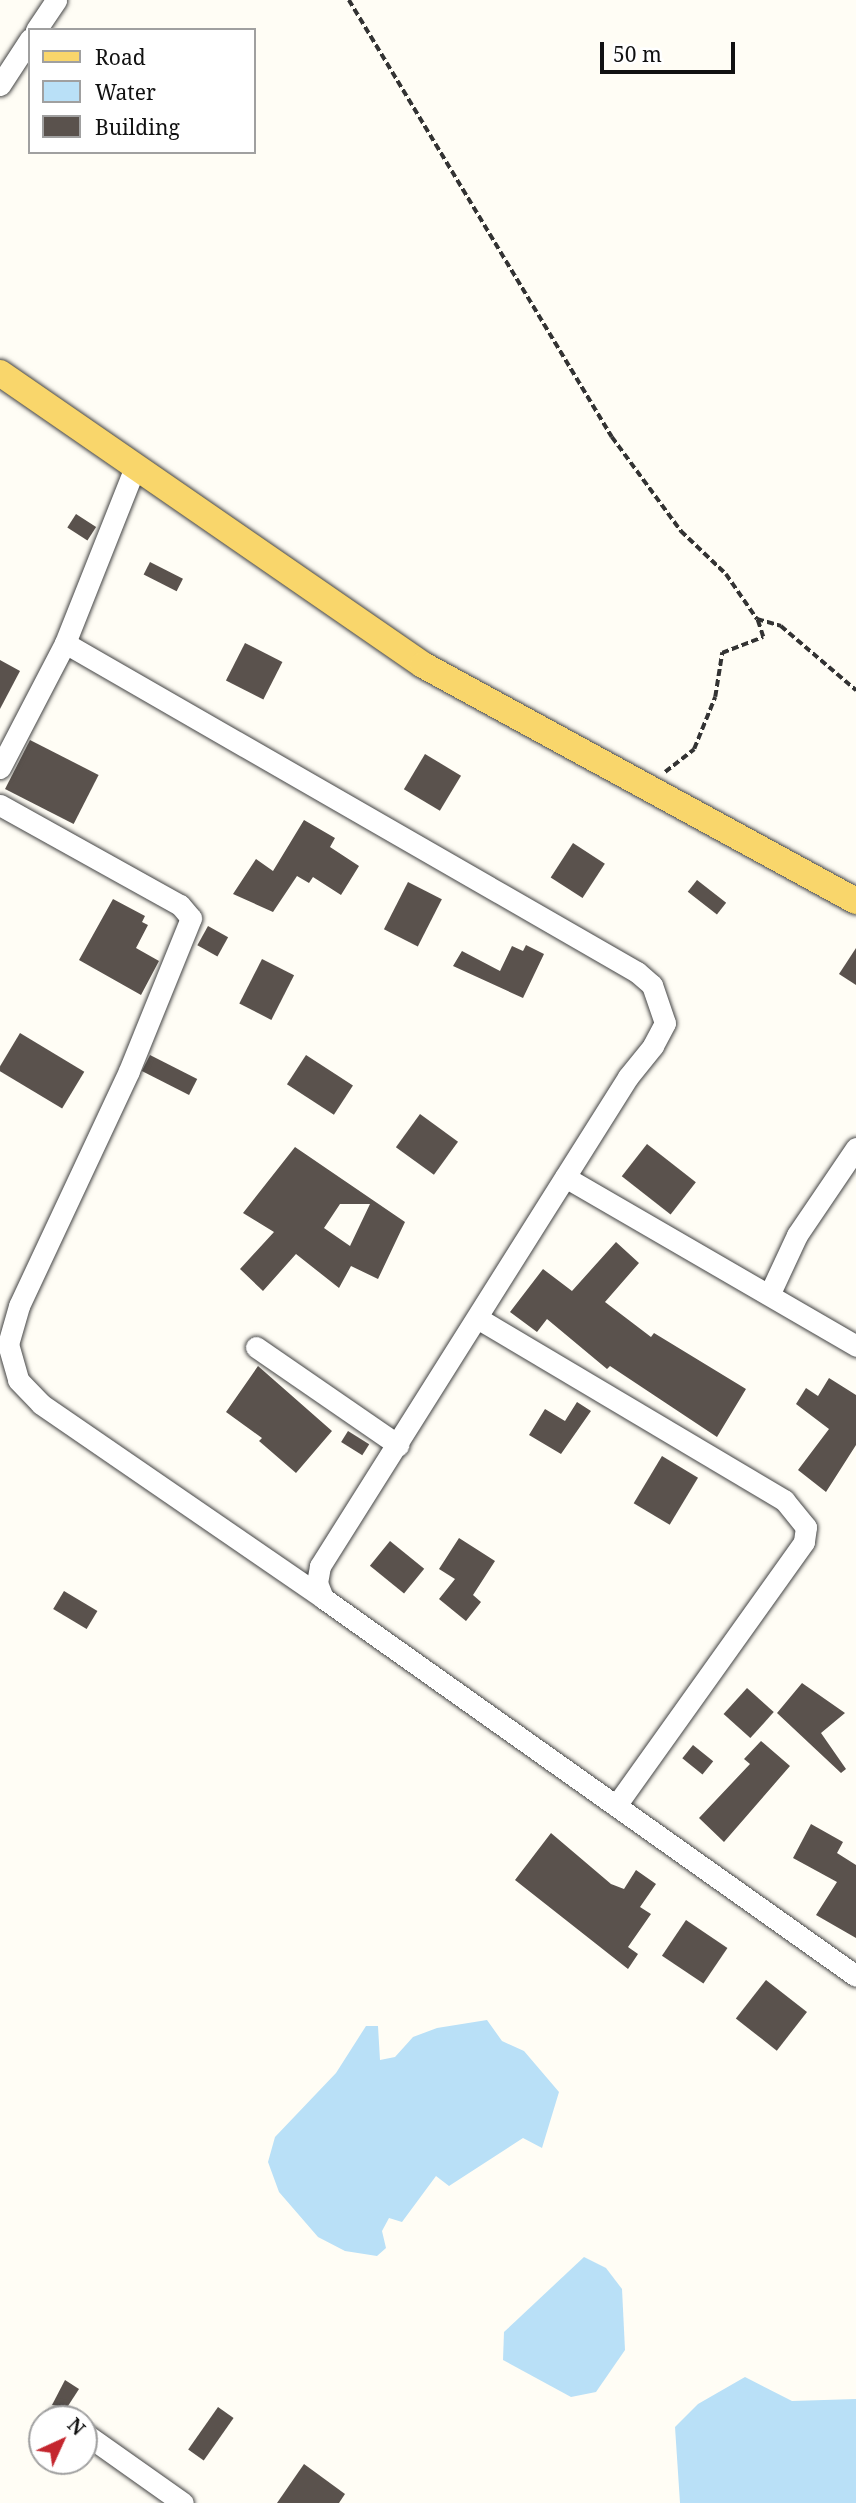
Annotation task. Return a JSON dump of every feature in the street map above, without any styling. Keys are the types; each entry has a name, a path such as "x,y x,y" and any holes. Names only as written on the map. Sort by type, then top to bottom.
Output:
{"main road":[{"path":"0,373 423,665 856,901"}],"street":[{"path":"37,28 56,0"},
{"path":"0,85 28,42"},
{"path":"0,768 65,643 135,467"},
{"path":"65,643 637,972 652,985 665,1023 320,1566 317,1583 323,1598"},
{"path":"0,805 180,905 191,918 135,1059 19,1306 8,1344 18,1380 41,1404 323,1598 856,1976"},
{"path":"770,1293 797,1235 856,1148"},
{"path":"565,1177 770,1293 856,1346"},
{"path":"479,1319 784,1500 806,1527 804,1542 616,1806"},
{"path":"256,1348 398,1445"},
{"path":"98,2443 183,2503"}],"path":[{"path":"349,0 612,437 681,531 726,574 757,619 763,637 722,653 715,697 694,749 647,787"},
{"path":"757,619 781,626 856,690"}],"water":[{"path":"487,2020 502,2041 524,2051 559,2092 542,2148 523,2138 449,2186 436,2176 402,2222 389,2218 382,2231 386,2248 377,2256 345,2251 318,2237 279,2192 268,2162 275,2137 336,2073 366,2026 378,2026 380,2060 395,2057 413,2037 437,2028"},
{"path":"584,2257 606,2268 622,2289 625,2350 596,2392 571,2397 503,2360 504,2332"},
{"path":"745,2377 792,2401 856,2399 856,2503 680,2503 675,2427 698,2404"}],"building":[{"path":"76,514 96,527 87,540 67,527"},
{"path":"150,562 183,579 177,591 144,574"},
{"path":"245,643 282,662 263,699 226,680"},
{"path":"0,660 20,671 0,709"},
{"path":"30,740 99,775 74,824 5,789"},
{"path":"425,754 461,776 440,811 404,789"},
{"path":"304,820 335,838 330,847 359,866 341,895 313,877 309,883 297,876 273,912 233,894 256,859 273,871"},
{"path":"573,843 605,864 583,898 551,877"},
{"path":"697,880 726,903 717,915 688,892"},
{"path":"408,882 442,899 418,946 384,929"},
{"path":"113,899 145,916 142,922 148,925 136,948 159,961 141,995 79,960"},
{"path":"208,926 228,937 217,956 197,945"},
{"path":"526,945 544,954 523,998 453,966 462,951 500,971 512,946 523,951"},
{"path":"856,948 856,985 839,974"},
{"path":"262,959 294,975 271,1020 239,1004"},
{"path":"20,1033 84,1072 62,1108 0,1071 0,1066"},
{"path":"150,1055 197,1079 189,1095 142,1071"},
{"path":"306,1055 353,1085 334,1115 287,1084"},
{"path":"420,1114 458,1142 434,1175 396,1147"},
{"path":"647,1144 696,1182 671,1214 622,1176"},
{"path":"295,1147 405,1222 378,1279 351,1266 339,1288 296,1254 263,1291 240,1269 274,1232 243,1213","holes":["340,1204 370,1204 350,1246 324,1228"]},
{"path":"616,1242 639,1263 605,1302 651,1337 654,1333 746,1389 717,1437 610,1366 607,1369 547,1319 537,1332 510,1312 543,1269 572,1291"},
{"path":"258,1366 332,1431 296,1473 259,1441 262,1438 226,1412"},
{"path":"829,1378 856,1395 856,1445 826,1492 798,1470 829,1429 796,1404 806,1388 818,1396"},
{"path":"577,1402 591,1411 561,1454 529,1435 545,1409 565,1421"},
{"path":"348,1431 369,1444 362,1455 341,1442"},
{"path":"662,1456 698,1478 670,1525 634,1503"},
{"path":"459,1538 495,1561 473,1595 481,1602 466,1621 439,1599 455,1579 439,1569"},
{"path":"390,1541 424,1569 404,1594 370,1566"},
{"path":"64,1591 97,1611 87,1629 53,1609"},
{"path":"802,1683 845,1713 821,1733 846,1769 841,1773 777,1713"},
{"path":"747,1688 774,1712 750,1738 724,1714"},
{"path":"761,1741 790,1766 724,1842 699,1818 750,1764 744,1759"},
{"path":"693,1745 713,1761 703,1775 682,1758"},
{"path":"811,1824 843,1842 837,1853 856,1865 856,1938 816,1915 837,1882 793,1858"},
{"path":"551,1833 611,1884 624,1889 636,1870 656,1884 640,1907 651,1914 628,1947 638,1954 628,1969 515,1880"},
{"path":"686,1920 727,1948 703,1984 662,1956"},
{"path":"766,1980 807,2012 777,2051 736,2019"},
{"path":"65,2380 79,2389 69,2405 52,2405"},
{"path":"218,2407 234,2418 204,2460 188,2450"},
{"path":"304,2464 345,2494 339,2503 277,2503"}]}
